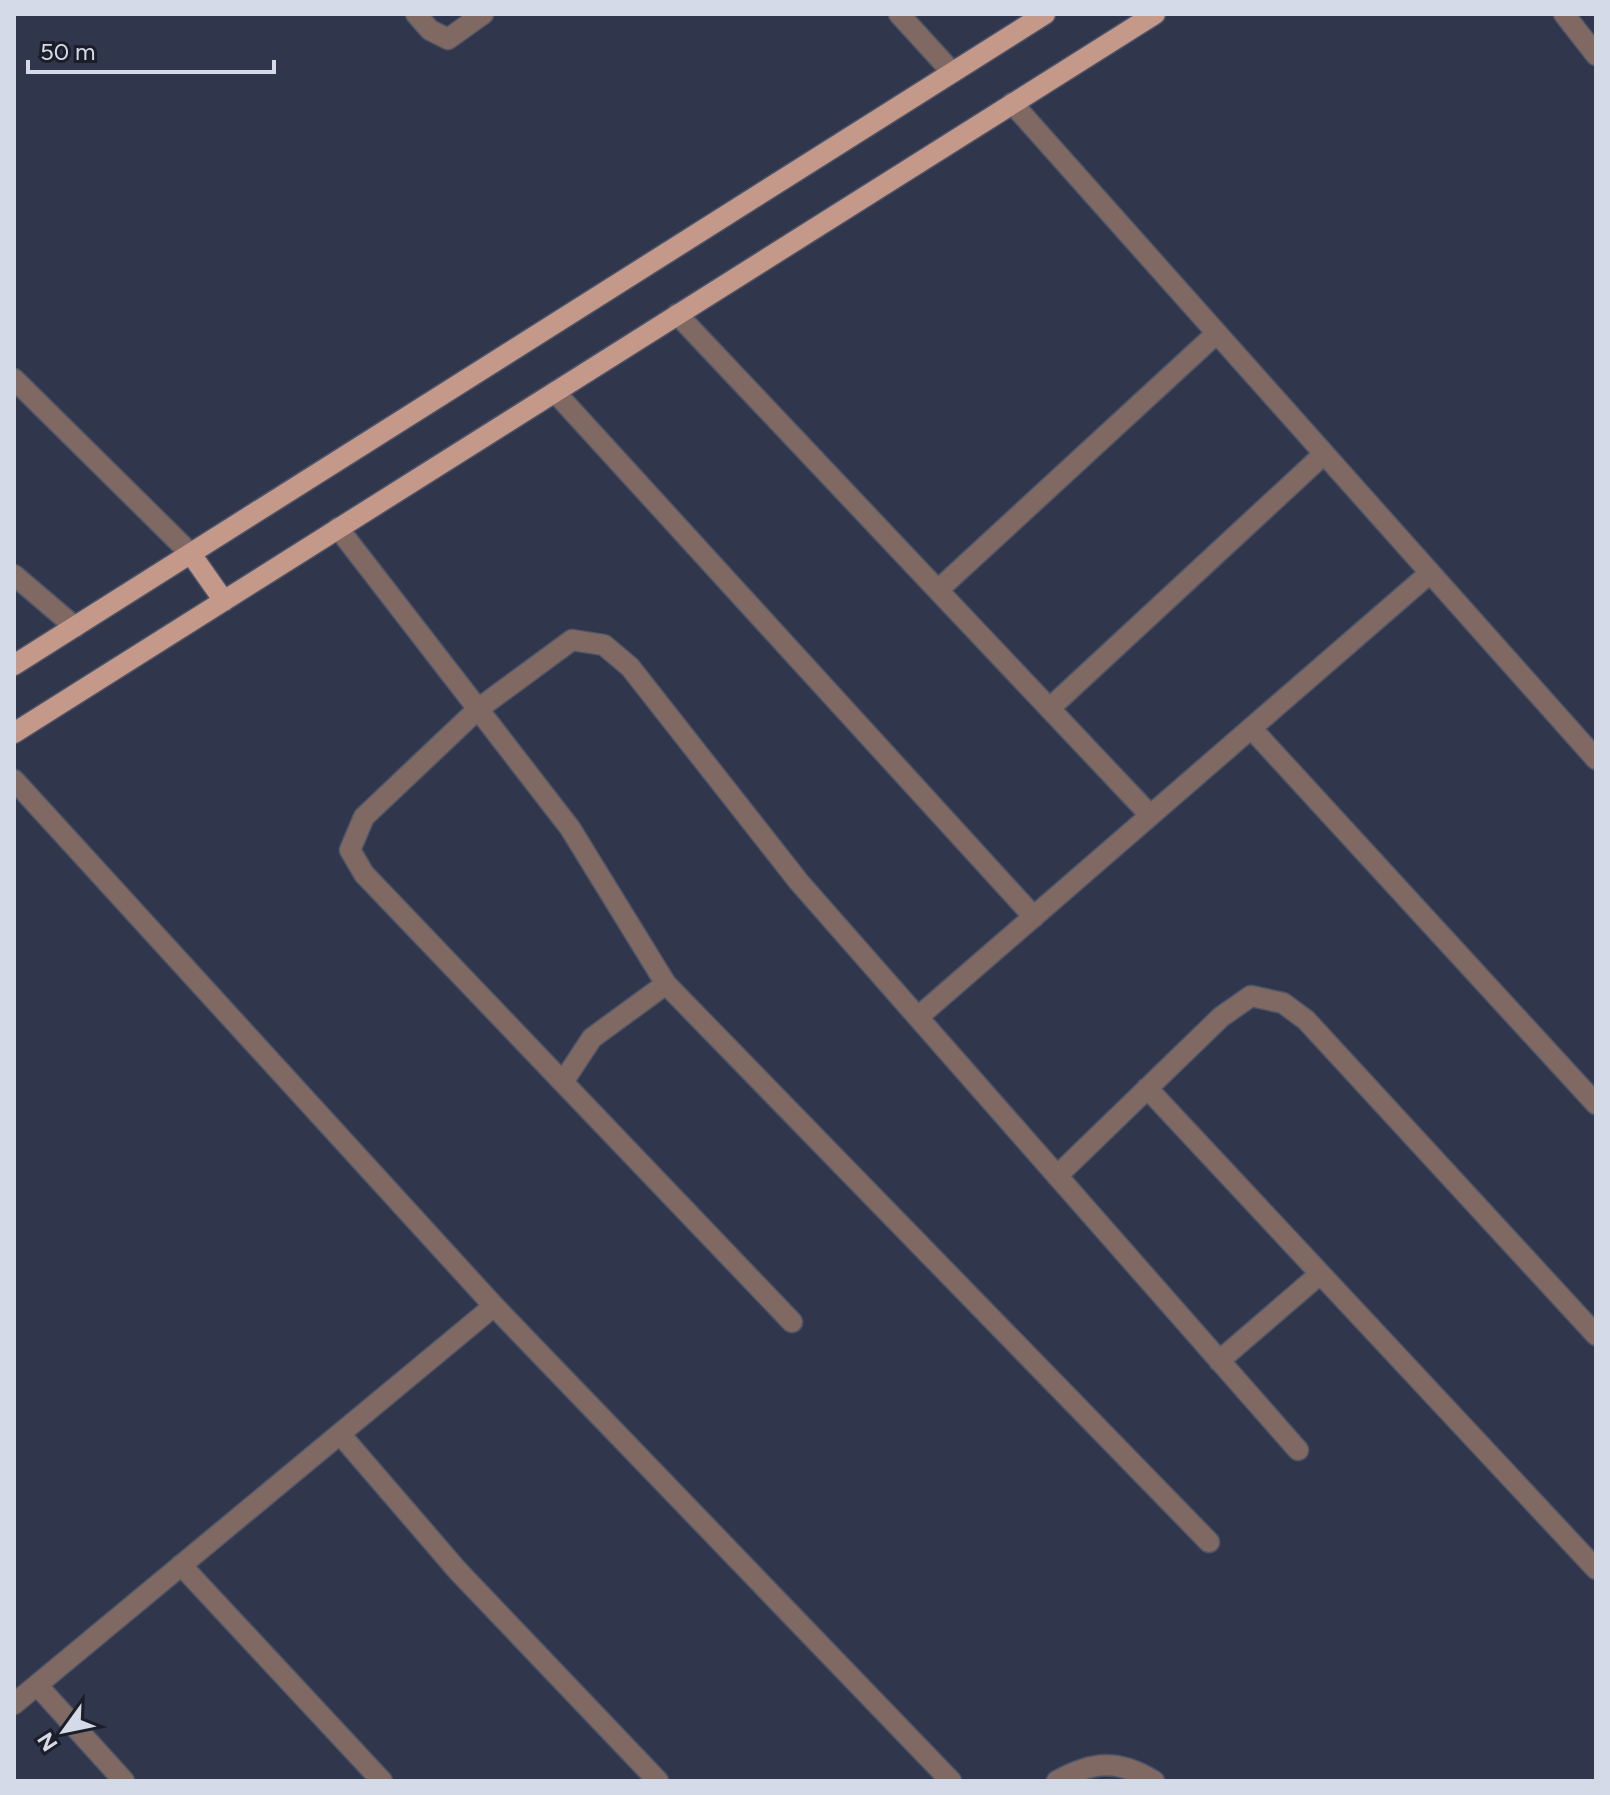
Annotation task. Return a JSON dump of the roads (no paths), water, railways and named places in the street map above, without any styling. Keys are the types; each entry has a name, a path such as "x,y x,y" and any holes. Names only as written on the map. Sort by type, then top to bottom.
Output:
{"main road":[{"path":"14,665 1045,14"},
{"path":"14,733 1155,14"},
{"path":"191,554 224,601"}],"street":[{"path":"416,14 430,30 448,39 483,14"},
{"path":"899,14 951,71"},
{"path":"1564,14 1596,55"},
{"path":"1012,103 1596,759"},
{"path":"677,314 1150,815"},
{"path":"938,590 1217,333"},
{"path":"14,379 191,554"},
{"path":"555,392 1034,917"},
{"path":"1050,708 1324,454"},
{"path":"338,528 570,828 666,984 1209,1542"},
{"path":"918,1017 1430,573"},
{"path":"14,575 75,627"},
{"path":"792,1322 364,874 350,850 364,817 478,709 572,640 604,645 630,667 799,882 1298,1450"},
{"path":"1251,728 1596,1104"},
{"path":"14,780 494,1306 951,1781"},
{"path":"563,1082 592,1038 666,984"},
{"path":"1057,1176 1221,1017 1251,996 1283,1003 1306,1020 1596,1335"},
{"path":"1147,1088 1596,1569"},
{"path":"1219,1361 1320,1274"},
{"path":"14,1704 494,1306"},
{"path":"340,1434 458,1571 658,1781"},
{"path":"181,1565 382,1781"},
{"path":"37,1685 124,1781"},
{"path":"1057,1781 1085,1766 1130,1766 1154,1781"}]}
